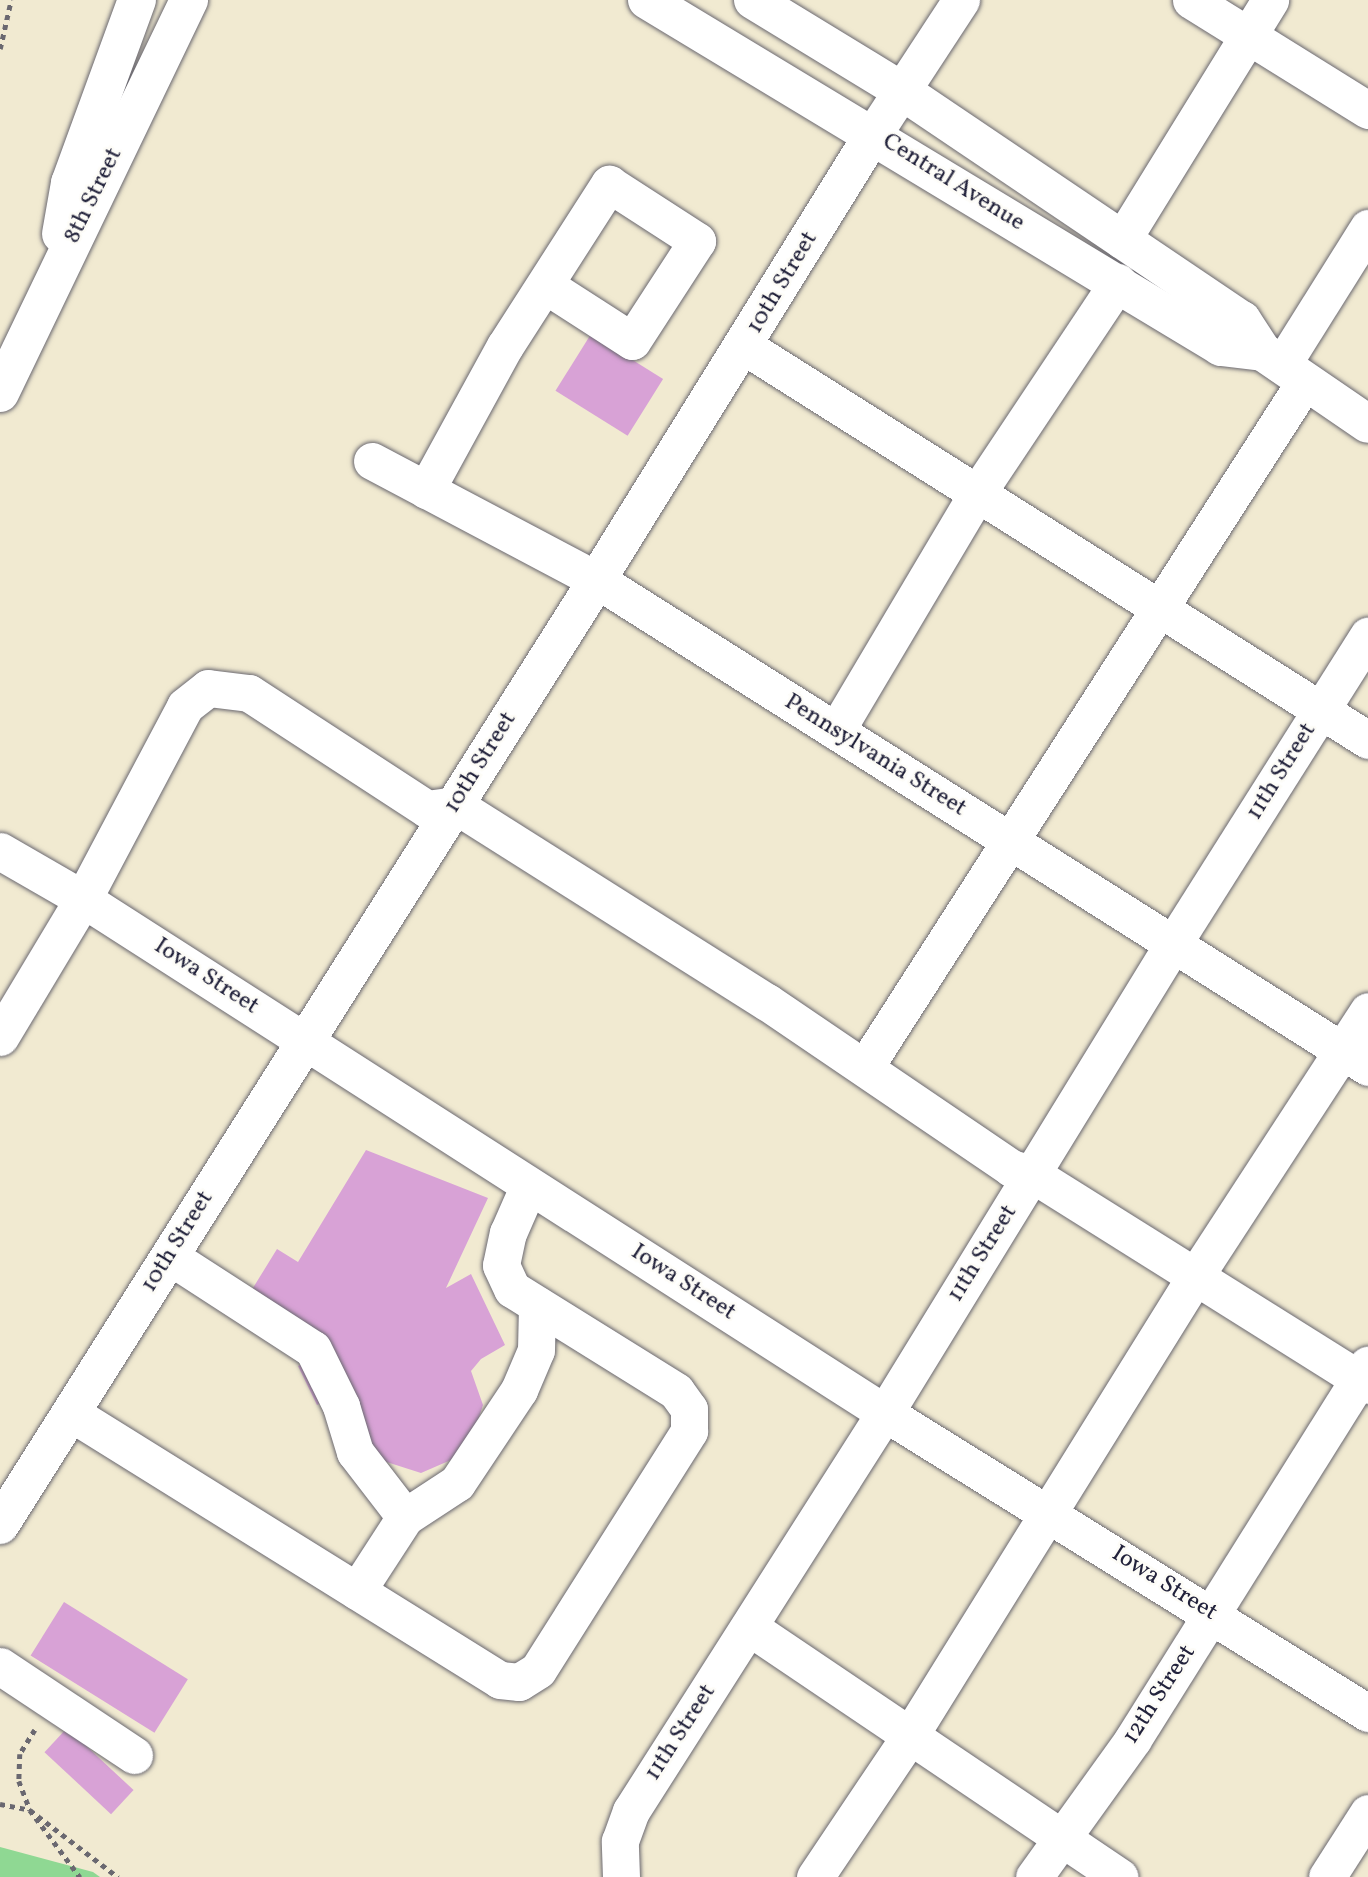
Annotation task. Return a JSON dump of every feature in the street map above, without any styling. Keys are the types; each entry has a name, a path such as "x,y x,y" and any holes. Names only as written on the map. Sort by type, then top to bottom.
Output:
{"main road":[{"path":"51,284 70,183 136,0"},
{"name":"8th Street","path":"0,393 189,0"},
{"name":"Central Avenue","path":"647,0 874,133 1221,347 1283,367"},
{"name":"Central Avenue","path":"753,0 902,91 1242,320 1283,367 1368,424"},
{"name":"10th Street","path":"0,1525 744,346 874,133"}],"street":[{"name":"10th Street","path":"874,133 961,0"},
{"path":"1191,0 1368,110"},
{"path":"1122,240 1270,0"},
{"path":"865,1067 1013,843 1159,608 1283,367 1368,228"},
{"path":"835,731 975,495 1118,282"},
{"path":"426,490 505,346 545,285"},
{"path":"744,346 975,495 1368,740"},
{"name":"Pennsylvania Street","path":"372,461 597,580 1356,1059"},
{"name":"11th Street","path":"621,1877 620,1842 631,1811 886,1413 1173,944 1368,636"},
{"path":"0,1037 83,899 185,706 208,688 248,693 427,809 455,805 865,1067 1011,1168 1032,1174 1365,1377"},
{"name":"Iowa Street","path":"0,850 83,899 886,1413 1210,1612 1368,1713"},
{"path":"815,1877 909,1737 1051,1514 1196,1275 1356,1059 1368,1011"},
{"path":"71,1413 500,1680 519,1682 538,1670 689,1431 690,1409 676,1391 512,1289 501,1265 508,1233 529,1185"},
{"path":"169,1256 313,1349 341,1406 355,1452 405,1517"},
{"path":"357,1591 405,1517 457,1483 519,1391 536,1350 537,1305"},
{"name":"12th Street","path":"1034,1877 1133,1739 1210,1612 1365,1377"},
{"path":"749,1627 1119,1877"},
{"path":"0,1666 134,1755"},
{"path":"1327,1877 1368,1813"}],"path":[{"path":"0,50 11,0"},
{"path":"53,1700 20,1754 19,1782 30,1810 80,1877"},
{"path":"0,1804 30,1810 118,1877"}],"green space":[{"path":"0,1847 93,1872 100,1877 0,1877"}],"building":[{"path":"591,334 663,379 628,436 555,391"},
{"path":"366,1150 488,1198 446,1288 471,1274 505,1345 481,1359 471,1371 483,1405 467,1453 421,1473 371,1457 344,1392 317,1405 298,1366 335,1350 248,1296 277,1249 298,1262"},
{"path":"64,1602 188,1679 154,1733 31,1655"},
{"path":"67,1728 134,1790 111,1814 44,1752"}]}
